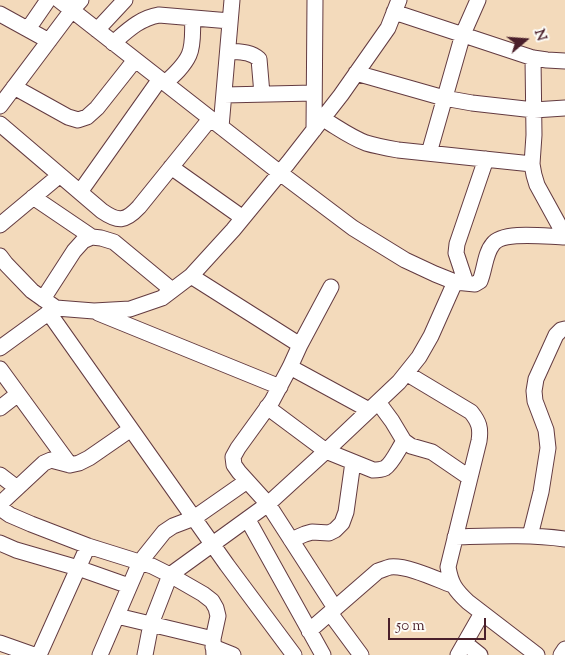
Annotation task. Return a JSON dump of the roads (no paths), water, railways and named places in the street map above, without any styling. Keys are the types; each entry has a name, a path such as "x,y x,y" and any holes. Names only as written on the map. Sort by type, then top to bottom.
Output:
{"street":[{"path":"28,29 48,0"},
{"path":"59,0 77,5 97,30 112,43 353,228 406,260 460,283 475,284 480,281 488,251 494,242 503,237 512,235 565,237"},
{"path":"97,30 125,0"},
{"path":"0,124 111,217 122,219 130,216 171,167 216,123 224,95 232,0"},
{"path":"315,0 314,93 318,124"},
{"path":"429,153 462,34 478,0"},
{"path":"0,106 77,5"},
{"path":"49,307 94,311 130,309 162,298 191,276 280,173 318,124 388,28 397,6 462,34 533,58 565,61"},
{"path":"0,14 49,41"},
{"path":"112,43 132,26 151,16 159,15 230,21"},
{"path":"80,192 163,81 184,63 190,53 193,18"},
{"path":"228,51 248,52 259,59 262,94"},
{"path":"533,58 534,135 532,164 537,185 565,237"},
{"path":"14,87 68,117 78,120 87,117 97,108 135,60"},
{"path":"356,73 444,98 472,103 534,110 565,108"},
{"path":"224,95 314,93"},
{"path":"318,124 348,134 364,142 398,150 532,164"},
{"path":"145,655 151,624 170,574 268,504 398,382 419,357 460,283 456,253 457,244 486,159"},
{"path":"171,167 242,218"},
{"path":"0,225 60,175"},
{"path":"34,197 92,237 114,242 172,290"},
{"path":"0,348 49,307 74,251 83,242 92,237"},
{"path":"2,263 49,307 131,429 294,655"},
{"path":"191,276 300,345"},
{"path":"331,286 280,387 233,456 234,466 268,504 332,611 361,655"},
{"path":"94,311 280,387"},
{"path":"530,536 548,448 546,430 534,391 536,379 556,335 565,329"},
{"path":"290,368 373,406 392,421 404,441 411,446 432,452 470,478"},
{"path":"0,369 70,465"},
{"path":"406,373 471,412 478,420 481,430 448,567 452,585 458,593 521,650 537,655"},
{"path":"0,408 18,394"},
{"path":"267,407 326,451 373,470 379,470 389,464 404,441"},
{"path":"0,504 44,463 52,460 70,465 79,462 89,458 131,429"},
{"path":"291,540 312,532 329,533 342,523 346,512 353,462"},
{"path":"0,475 17,488"},
{"path":"100,655 140,562 164,532 173,526 194,518 247,481"},
{"path":"0,508 10,515 31,524 170,574 203,594 212,601 218,616 214,647"},
{"path":"248,520 322,655"},
{"path":"455,537 530,536 565,539"},
{"path":"0,543 16,550 78,568 129,586"},
{"path":"40,655 88,546"},
{"path":"309,631 378,571 389,567 410,570 452,585"},
{"path":"480,655 462,649 482,613"},
{"path":"117,616 151,624 233,655"},
{"path":"278,655 280,636"},
{"path":"0,643 34,655"},
{"path":"561,655 565,649"}]}
